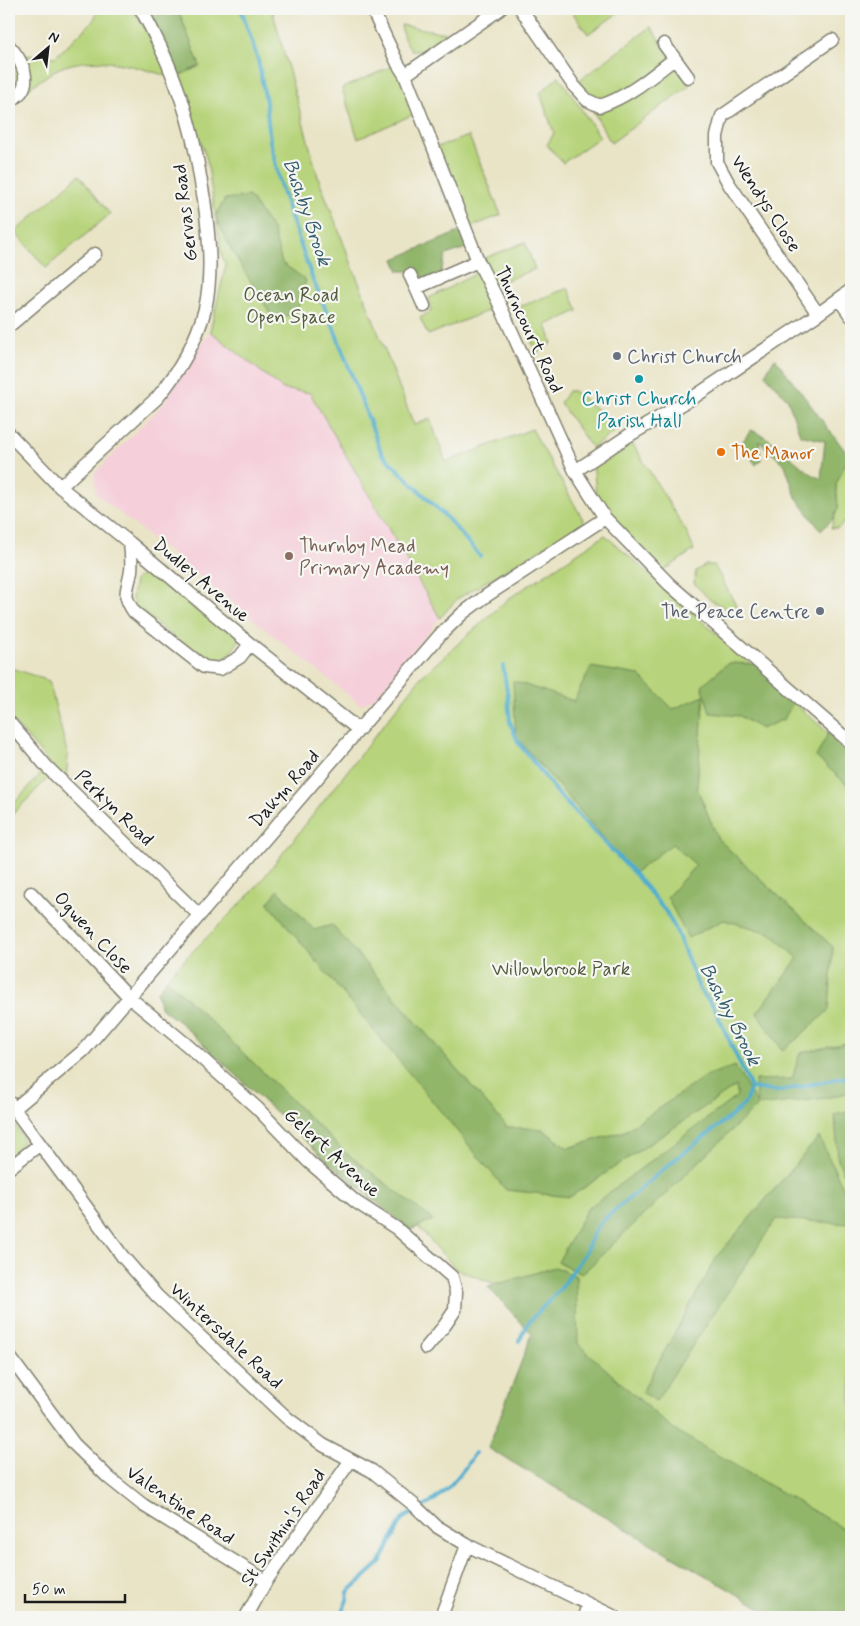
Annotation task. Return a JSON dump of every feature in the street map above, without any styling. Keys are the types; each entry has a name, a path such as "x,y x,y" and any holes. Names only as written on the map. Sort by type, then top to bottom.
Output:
{"street":[{"name":"Gervas Road","path":"60,487 168,386 186,358 205,308 210,272 208,221 196,153 174,78 154,32 141,9"},
{"name":"Thurncourt Road","path":"372,9 405,75 478,261 575,471 605,518 670,584 851,743"},
{"path":"405,75 500,9"},
{"path":"521,9 574,86 587,100 600,106 613,102 646,82 674,59"},
{"name":"Wendys Close","path":"818,314 729,184 717,162 717,136 722,116 832,40"},
{"path":"664,44 688,77"},
{"path":"9,46 17,55 23,68 25,80 22,91 9,103"},
{"path":"9,326 95,254"},
{"path":"416,288 478,261"},
{"path":"410,275 424,306"},
{"path":"575,471 625,438 694,398 851,290"},
{"path":"839,299 851,316"},
{"name":"Dudley Avenue","path":"9,434 60,487 250,644 359,730"},
{"name":"Dakyn Road","path":"11,1106 83,1051 440,635 463,613 486,596 605,518"},
{"name":"Dudley Avenue","path":"130,543 131,571 126,591 126,601 134,612 204,667 220,669 240,657 250,644"},
{"name":"Perkyn Road","path":"9,722 46,766 199,915"},
{"name":"Ogwen Close","path":"31,892 130,998"},
{"name":"Gelert Avenue","path":"130,998 187,1044 257,1108 309,1162 356,1202 396,1228 452,1277 456,1292 455,1310 426,1348"},
{"name":"Wintersdale Road","path":"11,1106 123,1257 157,1296 287,1418 323,1445 372,1472 436,1526 466,1545 615,1617"},
{"path":"9,1168 39,1144"},
{"name":"Valentine Road","path":"9,1356 74,1444 109,1478 143,1505 266,1581"},
{"name":"St Swithin's Road","path":"246,1617 266,1581 351,1460"},
{"path":"441,1617 466,1545"},
{"path":"584,1617 588,1604"}],"shaded area":[{"name":"Thurnby Mead Primary Academy","path":"210,331 283,389 310,393 440,618 377,696 361,705 96,494 94,474 163,404"}],"green space":[{"path":"99,9 141,9 174,78 120,64 92,61 59,68 22,91 19,55 55,57 93,21"},
{"path":"133,9 178,9 200,66 174,78"},
{"name":"Ocean Road Open Space","path":"149,9 272,9 318,177 414,425 430,419 446,462 532,429 585,523 457,599 440,618 310,393 283,389 210,331 226,265 222,257 207,160 178,75"},
{"path":"576,9 624,9 588,34 572,12"},
{"path":"401,25 446,33 427,51 412,51 404,39"},
{"path":"651,27 689,86 611,143 577,82"},
{"path":"9,56 18,68 20,78 16,89 9,97"},
{"path":"398,64 419,112 358,139 342,88"},
{"path":"559,76 600,137 563,163 547,145 554,133 540,93"},
{"path":"469,136 501,215 466,229 434,148"},
{"path":"79,175 110,214 46,268 15,232"},
{"path":"249,196 273,230 282,263 306,280 296,314 273,318 232,251 215,216 225,199"},
{"path":"466,229 472,246 446,255 439,278 415,277 408,271 399,271 394,259"},
{"path":"525,242 535,269 491,286 500,306 428,335 420,318 431,311 429,298 483,270 478,261"},
{"path":"568,288 578,311 546,325 552,343 536,353 519,307"},
{"path":"775,358 849,456 836,484 838,508 833,519 821,531 796,497 785,465 759,441 761,460 756,465 741,444 751,430 761,434 803,468 821,479 825,441 800,435 788,400 765,374"},
{"path":"568,391 574,391 620,428 592,448 560,403"},
{"path":"628,436 686,531 694,550 662,572 597,505 593,460"},
{"path":"849,456 851,464 851,521 849,518 838,528 831,528 838,507 836,484"},
{"name":"Willowbrook Park","path":"605,535 851,753 851,1561 641,1439 513,1283 493,1283 456,1269 406,1213 325,1159 182,1024 160,1007 157,992 172,972 254,890 421,677 508,599"},
{"path":"705,565 714,565 738,609 730,611 709,599 694,583 696,571"},
{"path":"158,569 242,637 223,660 204,661 136,607 132,599 135,580 141,575"},
{"path":"728,663 761,664 795,699 784,719 761,729 740,716 710,713 702,685"},
{"path":"9,667 49,681 68,756 66,781 9,717"},
{"path":"591,667 639,675 673,709 704,696 697,788 718,839 833,947 829,1010 783,1051 757,1013 798,958 770,933 724,920 688,938 667,897 696,865 672,844 634,873 516,737 513,681 574,701"},
{"path":"830,730 851,748 851,788 816,757"},
{"path":"47,767 53,773 9,818 9,809"},
{"path":"278,890 314,930 332,925 507,1127 542,1129 568,1148 625,1131 708,1075 735,1066 757,1104 755,1080 792,1079 800,1053 851,1042 851,1092 826,1098 757,1106 582,1274 558,1262 587,1209 737,1096 736,1086 570,1197 506,1190 268,903"},
{"path":"167,979 346,1153 433,1220 410,1230 325,1159 182,1024 162,1009 157,992"},
{"path":"851,1111 851,1193 838,1160 835,1115"},
{"path":"9,1118 21,1135 22,1143 9,1158"},
{"path":"819,1137 851,1204 851,1224 776,1219 656,1401 642,1392 718,1255"},
{"path":"555,1267 576,1276 578,1344 671,1428 851,1533 851,1617 776,1617 488,1448 532,1334 488,1287"}],"waterway":[{"name":"Bushby Brook","path":"241,9 258,60 266,102 270,141 282,191 313,280 333,326 382,454 448,519 480,556"},
{"name":"Bushby Brook","path":"503,666 510,722 518,742 560,796 634,873 666,912 676,930 700,990 714,1007 751,1088 745,1103 734,1114 677,1158 601,1222 592,1236 586,1251 562,1287 528,1323 519,1341"},
{"path":"751,1088 774,1091 785,1090 851,1076"},
{"name":"Bushby Brook","path":"422,1508 452,1484 475,1453"},
{"name":"Bushby Brook","path":"340,1617 348,1592 380,1563 403,1518 416,1511"}],"place":[{"name":"Christ Church","path":"617,356"},
{"name":"Christ Church Parish Hall","path":"639,379"},
{"name":"The Manor","path":"721,452"},
{"name":"Thurnby Mead Primary Academy","path":"289,556"},
{"name":"The Peace Centre","path":"820,611"}]}
